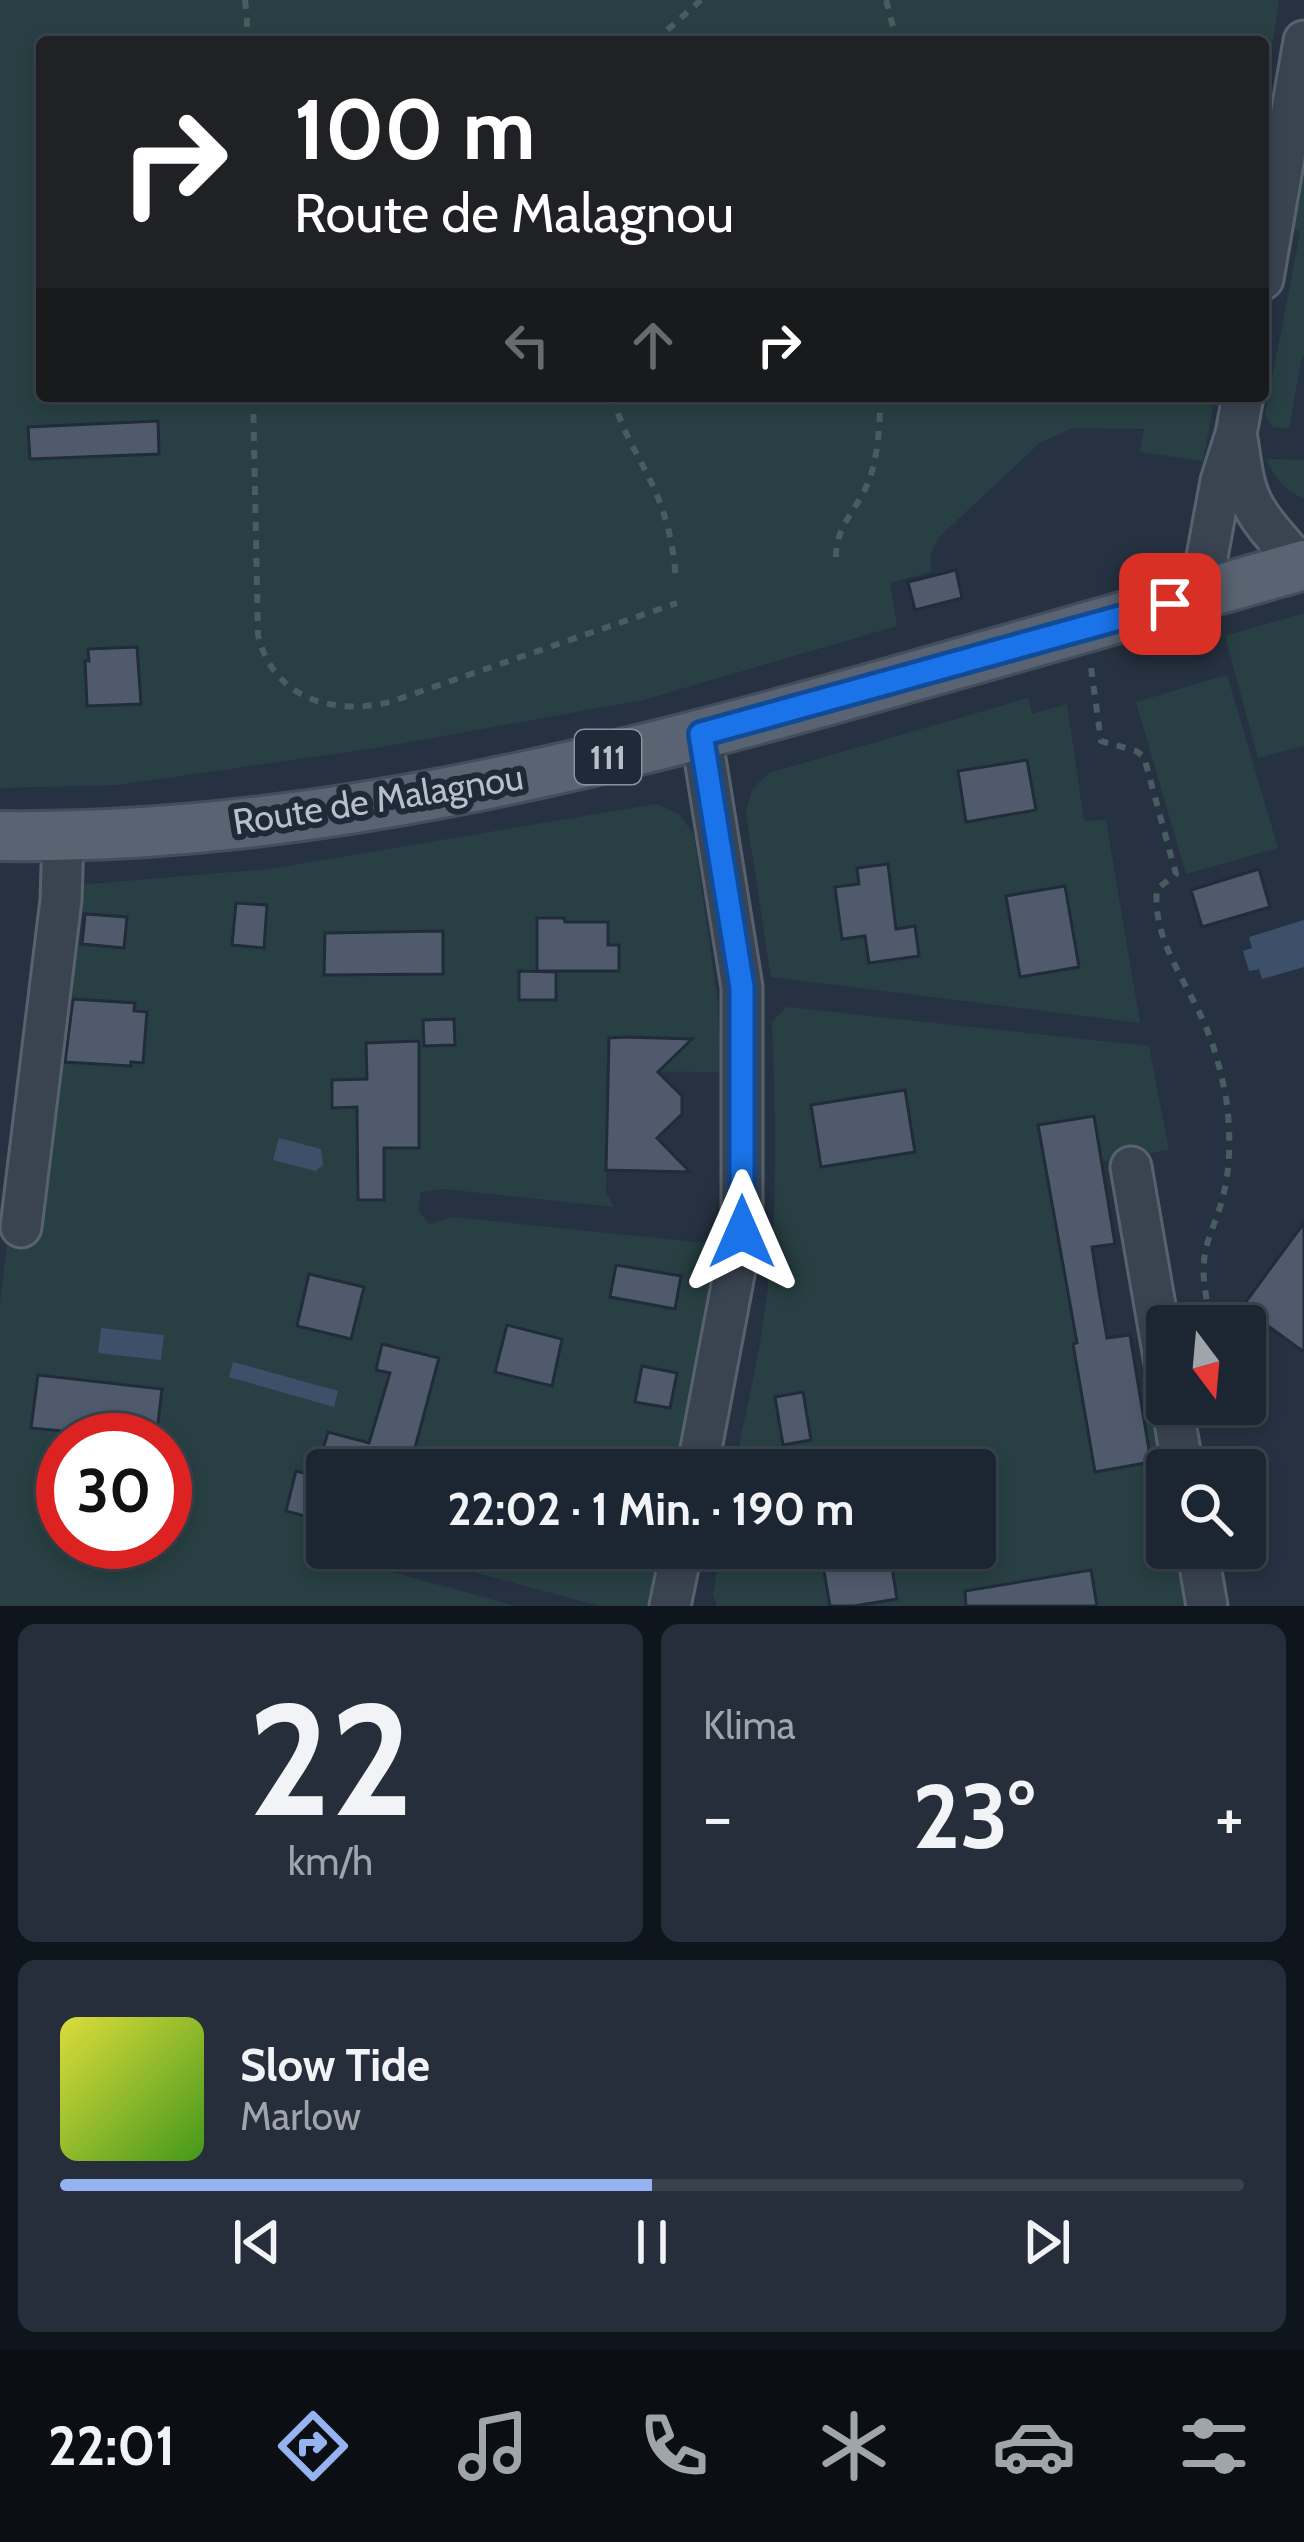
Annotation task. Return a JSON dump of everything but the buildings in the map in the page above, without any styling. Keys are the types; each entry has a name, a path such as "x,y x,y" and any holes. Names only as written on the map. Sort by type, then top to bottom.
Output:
{"main road":[{"name":"Route de Malagnou","path":"0,836 146,832 292,816 550,771 701,734 1302,565"}],"street":[{"path":"1269,244 1304,41"},
{"path":"1239,415 1244,481 1251,502 1302,565"},
{"path":"1200,595 1220,481 1239,415"},
{"path":"701,734 742,987 742,1232 702,1449"},
{"path":"21,1227 61,900 63,837"},
{"path":"1131,1167 1155,1305"},
{"path":"670,1606 678,1569"},
{"path":"1201,1569 1207,1606"}],"path":[{"path":"244,0 247,36"},
{"path":"661,36 701,0"},
{"path":"886,0 895,36"},
{"path":"253,402 258,635 270,668 307,697 355,709 389,702 677,603"},
{"path":"615,402 662,508 675,556 676,581"},
{"path":"836,557 838,533 872,474 880,402"},
{"path":"1091,668 1101,741 1144,757 1176,874 1157,889 1159,929 1204,1023 1226,1102 1230,1132 1224,1193 1204,1255 1208,1305"}],"green space":[{"path":"0,0 1279,0 1269,64 1269,36 36,36 36,402 1214,402 1203,461 1140,452 1144,429 1072,428 1040,443 939,537 930,556 931,572 890,583 897,626 643,700 376,748 117,785 0,788"},
{"path":"1304,169 1304,356 1289,429 1273,427 1265,415 1300,233 1292,226"},
{"path":"1266,459 1304,460 1304,498 1286,488"},
{"path":"1304,613 1304,746 1258,758 1225,636"},
{"path":"1227,675 1278,848 1186,874 1136,702"},
{"path":"1028,698 1032,714 1067,704 1084,821 1106,820 1140,1023 771,977 746,813 752,789 769,773"},
{"path":"656,804 679,814 694,835 718,1004 721,1072 608,1071 606,1192 614,1207 443,1189 421,1192 418,1210 429,1224 453,1217 716,1244 680,1449 306,1449 306,1569 382,1569 515,1606 0,1606 0,1304 9,1226 68,956 82,944 85,914 73,902 78,885 269,869"},
{"path":"787,1007 1149,1046 1169,1150 1101,1162 1093,1116 1038,1126 1096,1472 1146,1463 1146,1569 1187,1569 1192,1606 717,1606 713,1594 717,1569 996,1569 996,1449 738,1449 761,1335 772,1243 772,1022"},
{"path":"1146,1407 1146,1425 1162,1425 1165,1449 1149,1449 1142,1408"},
{"path":"462,1569 657,1569 649,1606 600,1606"}],"water":[{"path":"1304,920 1304,967 1262,979 1259,969 1249,971 1243,951 1252,948 1249,937"},
{"path":"279,1138 321,1149 323,1165 316,1171 273,1160"},
{"path":"101,1328 164,1335 161,1360 98,1353"},
{"path":"233,1362 338,1391 334,1407 229,1377"}],"route":[{"path":"742,1232 742,987 701,734 1170,604"}]}
